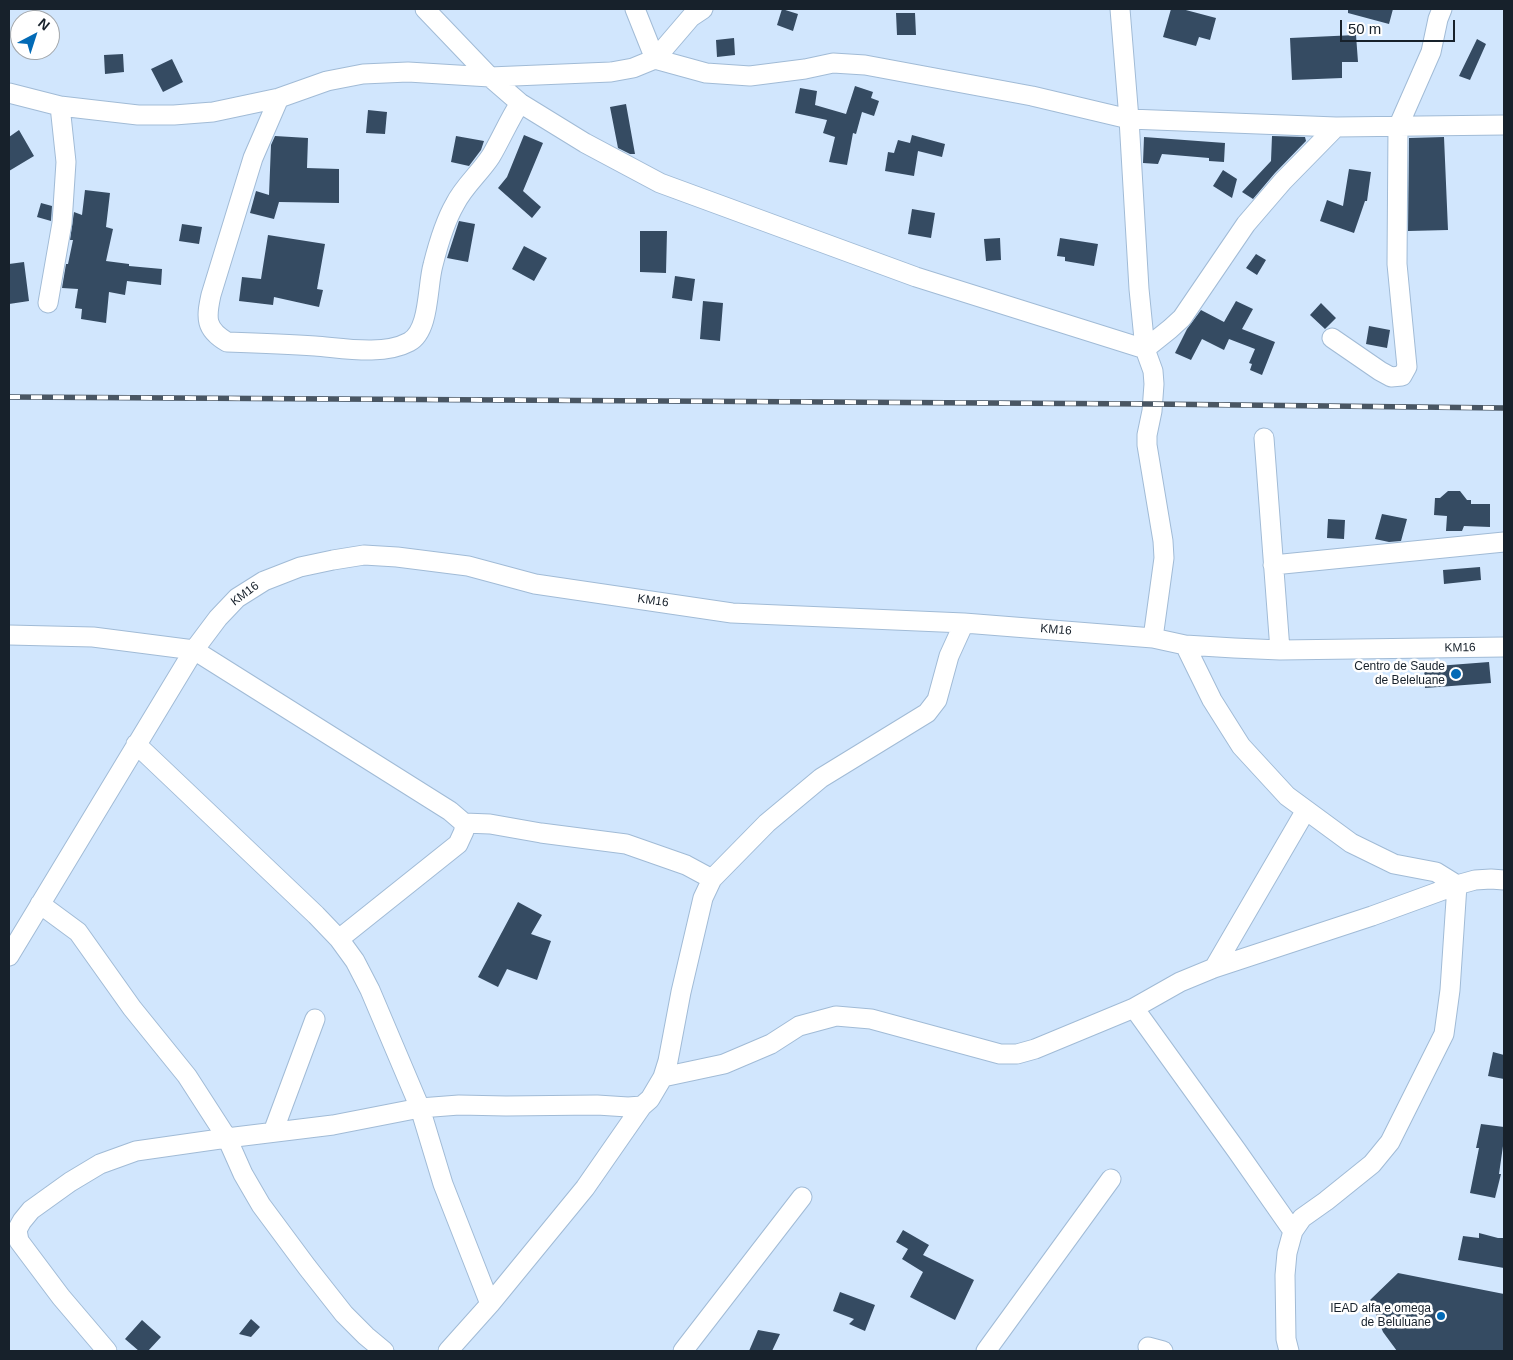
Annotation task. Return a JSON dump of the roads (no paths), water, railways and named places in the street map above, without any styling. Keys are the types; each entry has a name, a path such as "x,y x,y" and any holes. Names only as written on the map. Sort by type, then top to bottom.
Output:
{"street":[{"path":"425,9 490,76 520,103 585,143 660,183 916,277 1145,349"},
{"path":"634,9 655,59"},
{"path":"9,92 60,106 138,115 174,115 213,112 279,98 327,81 363,74 408,72 490,76 611,72 633,68 655,59 692,16 703,9"},
{"path":"1120,9 1129,119 1139,289 1145,349 1153,372 1154,384 1152,411 1146,445 1163,540 1164,558 1153,638"},
{"path":"1332,338 1391,377 1402,376 1406,370 1397,264 1398,127 1431,52 1442,9"},
{"path":"655,59 706,73 750,76 805,69 832,63 865,65 1032,96 1129,119 1336,127 1504,125"},
{"path":"279,98 253,158 210,295 207,310 208,325 218,336 228,342 360,350 388,348 408,343 417,336 426,308 432,268 443,231 455,204 492,155 520,103"},
{"path":"48,304 62,223 66,162 60,106"},
{"path":"1145,349 1182,318 1246,224 1283,181 1336,127"},
{"path":"1264,438 1280,650"},
{"path":"1273,565 1504,542"},
{"name":"KM16","path":"9,956 194,650 218,618 237,598 264,581 300,567 332,560 364,556 397,556 468,566 535,584 732,613 964,623 1153,638 1185,645 1280,650 1504,648"},
{"path":"448,1351 490,1304 585,1188 663,1077 668,1061 680,992 693,938 703,898 712,879 767,823 821,778 927,713 937,700 949,656 964,623"},
{"path":"9,635 93,638 194,650 450,811 464,823 490,824 626,844 686,865 712,879"},
{"path":"1185,645 1212,700 1241,746 1287,796 1351,843 1394,864 1436,872 1457,885"},
{"path":"136,744 316,915 339,939 356,961 420,1108 443,1184 490,1304"},
{"path":"1214,968 1306,810"},
{"path":"339,939 458,844 464,831 464,823"},
{"path":"663,1077 724,1064 771,1044 799,1026 836,1016 871,1019 1000,1054 1017,1054 1035,1049 1134,1008 1180,982 1214,968 1372,916 1457,885 1475,880 1504,880"},
{"path":"1289,1351 1286,1339 1285,1275 1287,1254 1293,1231 1302,1218 1372,1164 1390,1142 1444,1034 1450,990 1457,885"},
{"path":"40,904 78,932 132,1008 187,1076 227,1138 243,1174 260,1205 344,1314 384,1351"},
{"path":"1134,1008 1293,1231"},
{"path":"272,1132 315,1019"},
{"path":"107,1351 61,1297 19,1242 17,1230 22,1220 31,1210 70,1182 107,1162 136,1151 333,1125 420,1108 459,1105 642,1106"},
{"path":"986,1351 1111,1179"},
{"path":"683,1351 802,1198"}],"railway":[{"path":"9,397 1504,408"}],"place":[{"name":"Centro de Saude de Beleluane","path":"1456,674"},
{"name":"IEAD alfa e omega de Beluluane","path":"1441,1316"}]}
